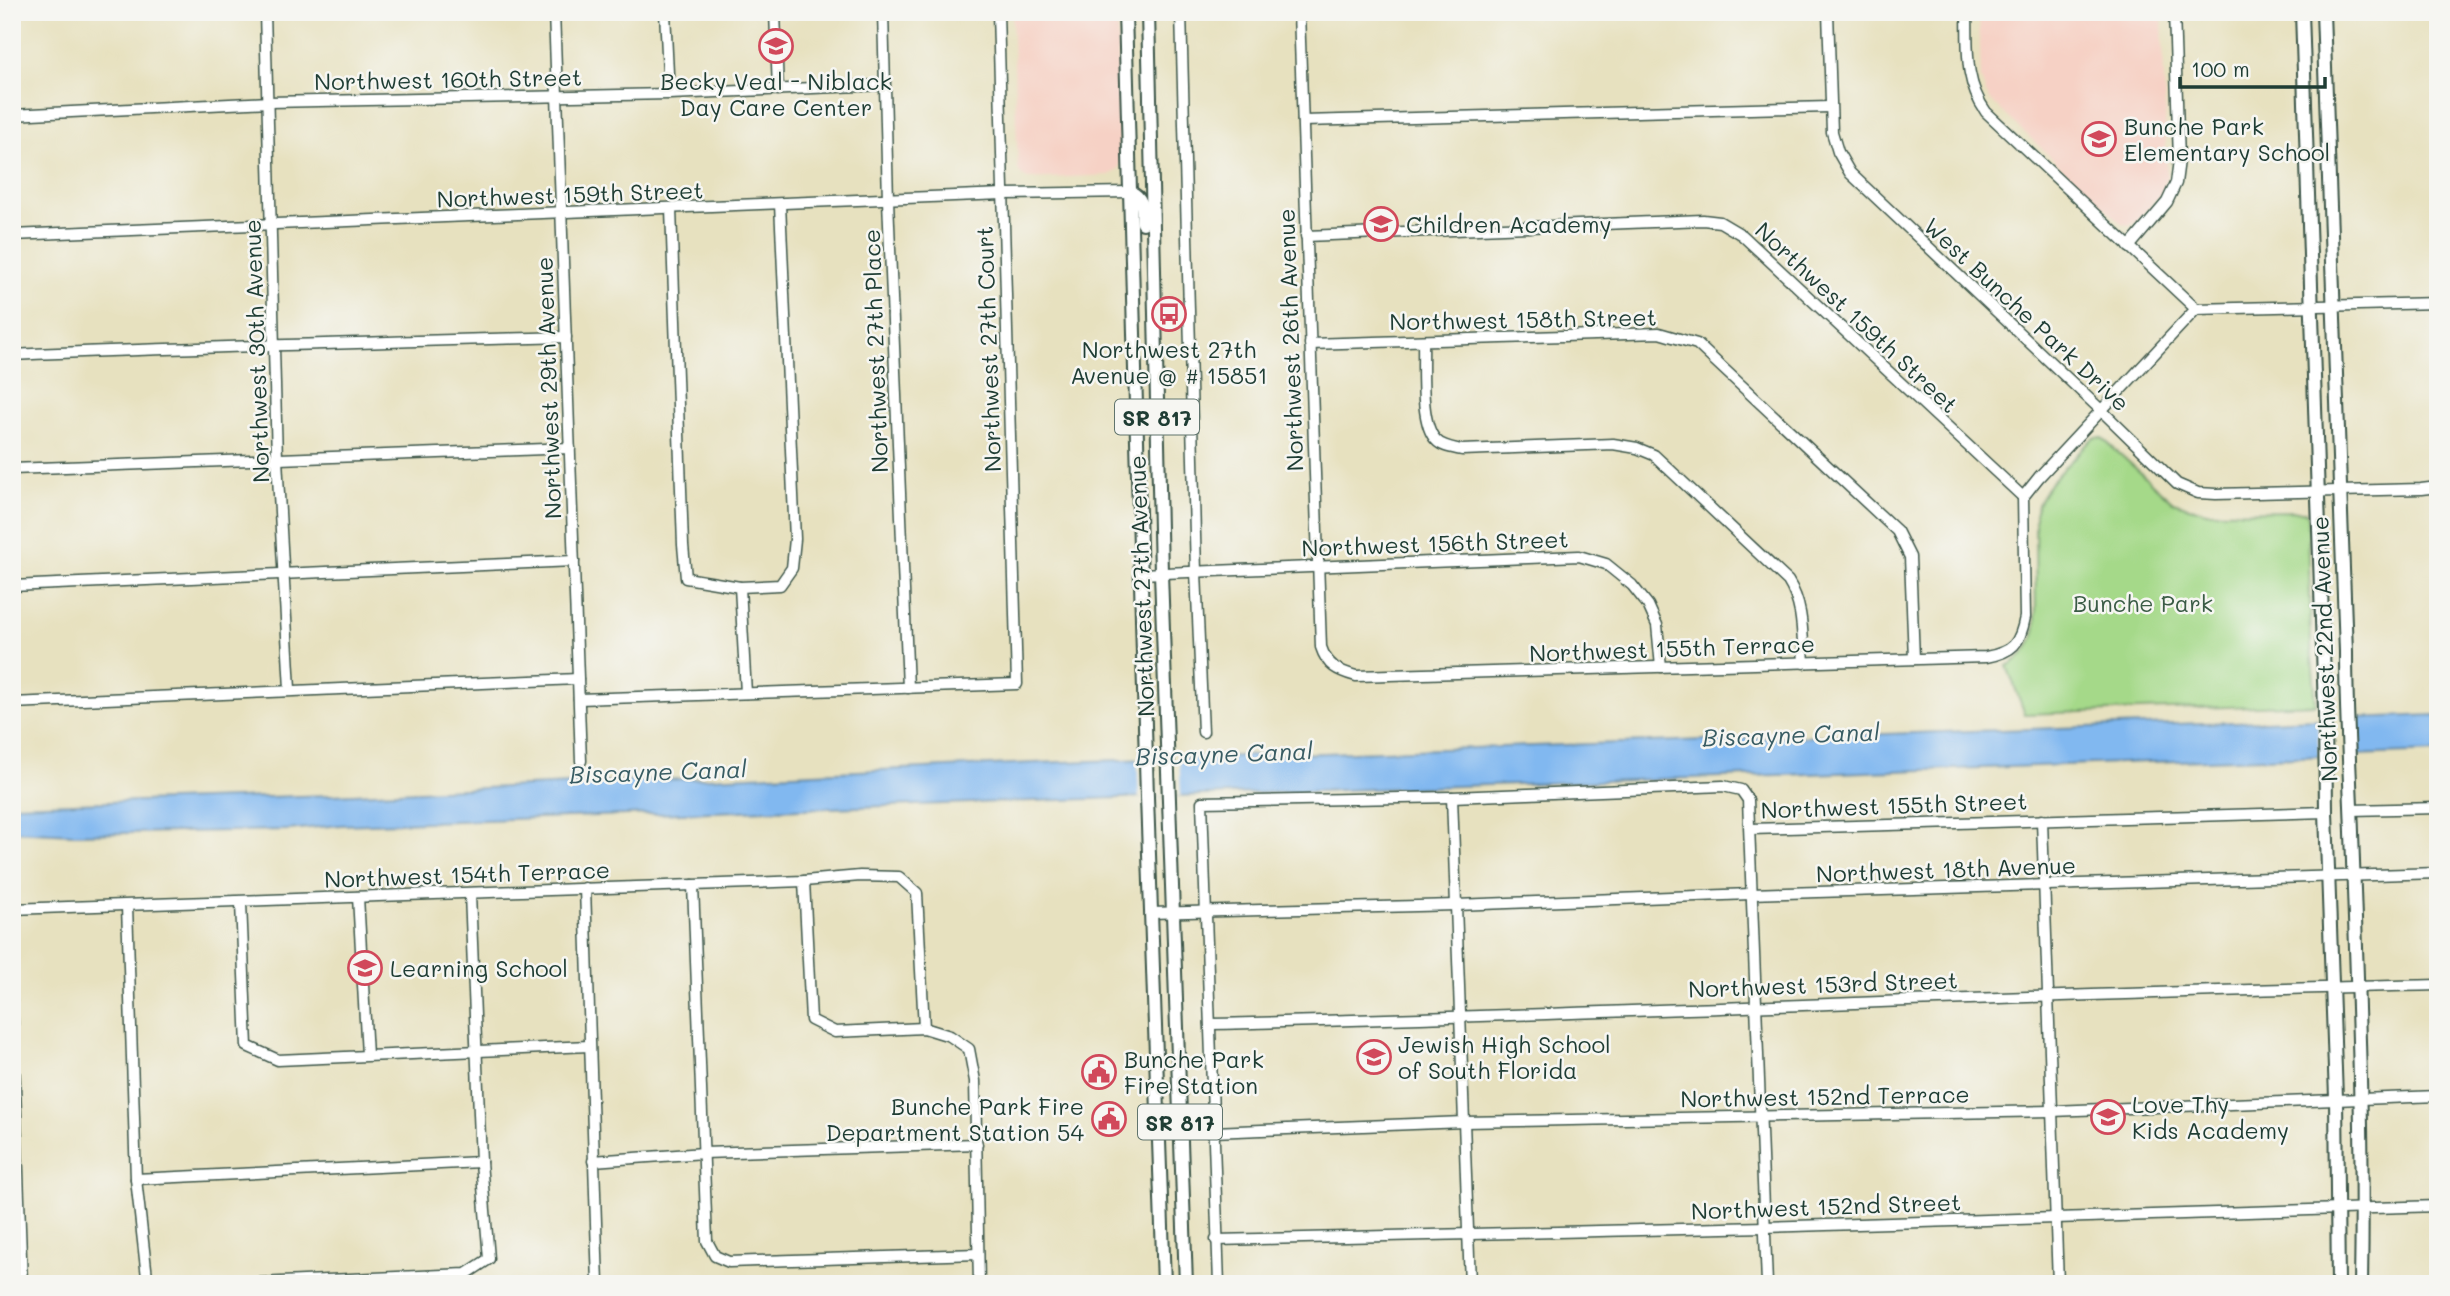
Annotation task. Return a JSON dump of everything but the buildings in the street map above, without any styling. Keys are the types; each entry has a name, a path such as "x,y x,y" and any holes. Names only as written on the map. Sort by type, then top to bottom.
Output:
{"main road":[{"name":"Northwest 27th Avenue","path":"1125,12 1145,751 1164,1284"},
{"name":"Northwest 27th Avenue","path":"1148,12 1161,573 1186,1284"},
{"name":"Northwest 22nd Avenue","path":"2302,12 2333,989 2338,1284"},
{"name":"Northwest 22nd Avenue","path":"2323,12 2357,987 2363,1208 2361,1284"},
{"path":"1129,192 1137,195 1142,202 1146,293 1153,302"},
{"path":"1158,1094 1179,1093"}],"street":[{"name":"Northwest 30th Avenue","path":"265,12 277,459 290,690"},
{"name":"Northwest 29th Avenue","path":"554,12 581,761"},
{"path":"665,12 669,94"},
{"path":"775,12 778,90"},
{"name":"Northwest 27th Place","path":"883,12 908,688"},
{"name":"Northwest 27th Court","path":"908,688 1017,684 998,12"},
{"path":"1181,12 1196,572 1203,732"},
{"name":"Northwest 26th Avenue","path":"1299,12 1321,647 1330,665"},
{"name":"West Bunche Park Drive","path":"1828,12 1832,132 1838,152 1850,173 2177,484 2198,493 2438,487"},
{"path":"1967,12 1969,77 1975,96 1986,112 2196,309 2438,303"},
{"path":"2129,247 2167,202 2176,183 2179,160 2174,12"},
{"name":"Northwest 160th Street","path":"12,115 269,102 669,94 884,85"},
{"path":"1303,121 1830,107"},
{"name":"Northwest 159th Street","path":"12,235 1003,194 1129,192"},
{"path":"671,209 686,578 740,587 780,585 792,568 795,539 780,204"},
{"name":"Northwest 159th Street","path":"1306,236 1703,220 1720,222 1742,235 2023,497"},
{"path":"2023,497 2196,309"},
{"name":"Northwest 158th Street","path":"1310,344 1660,333 1696,344 1897,531 1910,557 1914,659"},
{"path":"12,355 274,344 372,344 566,337"},
{"path":"1423,341 1425,408 1428,427 1435,440 1462,450 1613,444 1637,448 1654,455 1788,581 1797,594 1801,613 1804,663"},
{"path":"12,469 570,448"},
{"name":"Northwest 155th Terrace","path":"1330,665 1340,672 1356,676 1986,657 2004,654 2022,635 2025,617 2023,497"},
{"name":"Northwest 156th Street","path":"1140,574 1579,556 1606,564 1632,585 1648,605 1657,625 1661,667"},
{"path":"12,586 574,561"},
{"path":"740,587 746,694"},
{"path":"12,703 578,679"},
{"path":"579,699 908,688"},
{"name":"Northwest 155th Street","path":"1207,912 1202,802 1452,797 1723,786 1741,790 1748,800 1750,829 2326,811"},
{"path":"1452,797 1470,1284"},
{"path":"2351,810 2438,808"},
{"path":"2042,820 2057,1284"},
{"path":"1750,829 1767,1284"},
{"name":"Northwest 18th Avenue","path":"1151,913 2438,873"},
{"name":"Northwest 154th Terrace","path":"12,909 241,903 804,881 860,876 899,877 917,894 924,1028"},
{"path":"804,881 811,1020 835,1032 924,1028 950,1036 969,1049 975,1081 979,1284"},
{"path":"693,885 707,1241 715,1256 729,1262 978,1254"},
{"path":"584,888 598,1284"},
{"path":"236,1284 466,1274 489,1259 481,1162 470,894"},
{"path":"358,897 368,1055"},
{"path":"241,903 247,1046 278,1060 589,1046"},
{"path":"127,906 136,1178 147,1276 173,1284"},
{"path":"1207,912 1219,1284"},
{"name":"Northwest 153rd Street","path":"1210,1024 1460,1018 2048,995 2438,985"},
{"path":"12,1002 22,1284"},
{"name":"Northwest 152nd Terrace","path":"1213,1132 1464,1122 2052,1111 2438,1096"},
{"path":"593,1161 704,1153 976,1144"},
{"path":"136,1178 481,1162"},
{"name":"Northwest 152nd Street","path":"1216,1240 1765,1227 2438,1206"}],"shaded area":[{"path":"1012,12 1117,12 1121,163 1118,170 1109,175 1028,179 1021,175 1018,169"},
{"name":"Bunche Park Elementary School","path":"1979,12 2162,12 2167,176 2163,191 2135,223 2122,224 1991,101 1981,79"}],"green space":[{"name":"Bunche Park","path":"2102,438 2173,502 2206,512 2305,511 2308,516 2311,645 2316,704 2025,714 2007,666 2027,650 2035,633 2035,514 2051,483 2092,439"}],"water":[{"path":"2438,715 2438,752 341,825 288,830 74,834 12,831 12,805 332,795 1034,763"}],"pier":[{"path":"2353,714 2355,758 2319,759 2317,715"},
{"path":"1179,755 1181,796 1139,798 1137,756"}],"place":[{"name":"Becky Veal - Niblack Day Care Center","path":"776,46"},
{"name":"Bunche Park Elementary School","path":"2099,139"},
{"name":"Children Academy","path":"1381,224"},
{"name":"Northwest 27th Avenue @ # 15851","path":"1169,314"},
{"name":"Learning School","path":"365,968"},
{"name":"Jewish High School of South Florida","path":"1374,1057"},
{"name":"Bunche Park Fire Station","path":"1099,1072"},
{"name":"Love Thy Kids Academy","path":"2108,1117"},
{"name":"Bunche Park Fire Department Station 54","path":"1109,1119"}],"water label":[{"name":"Biscayne Canal","path":"1791,734"},
{"name":"Biscayne Canal","path":"1224,753"},
{"name":"Biscayne Canal","path":"658,771"}]}
